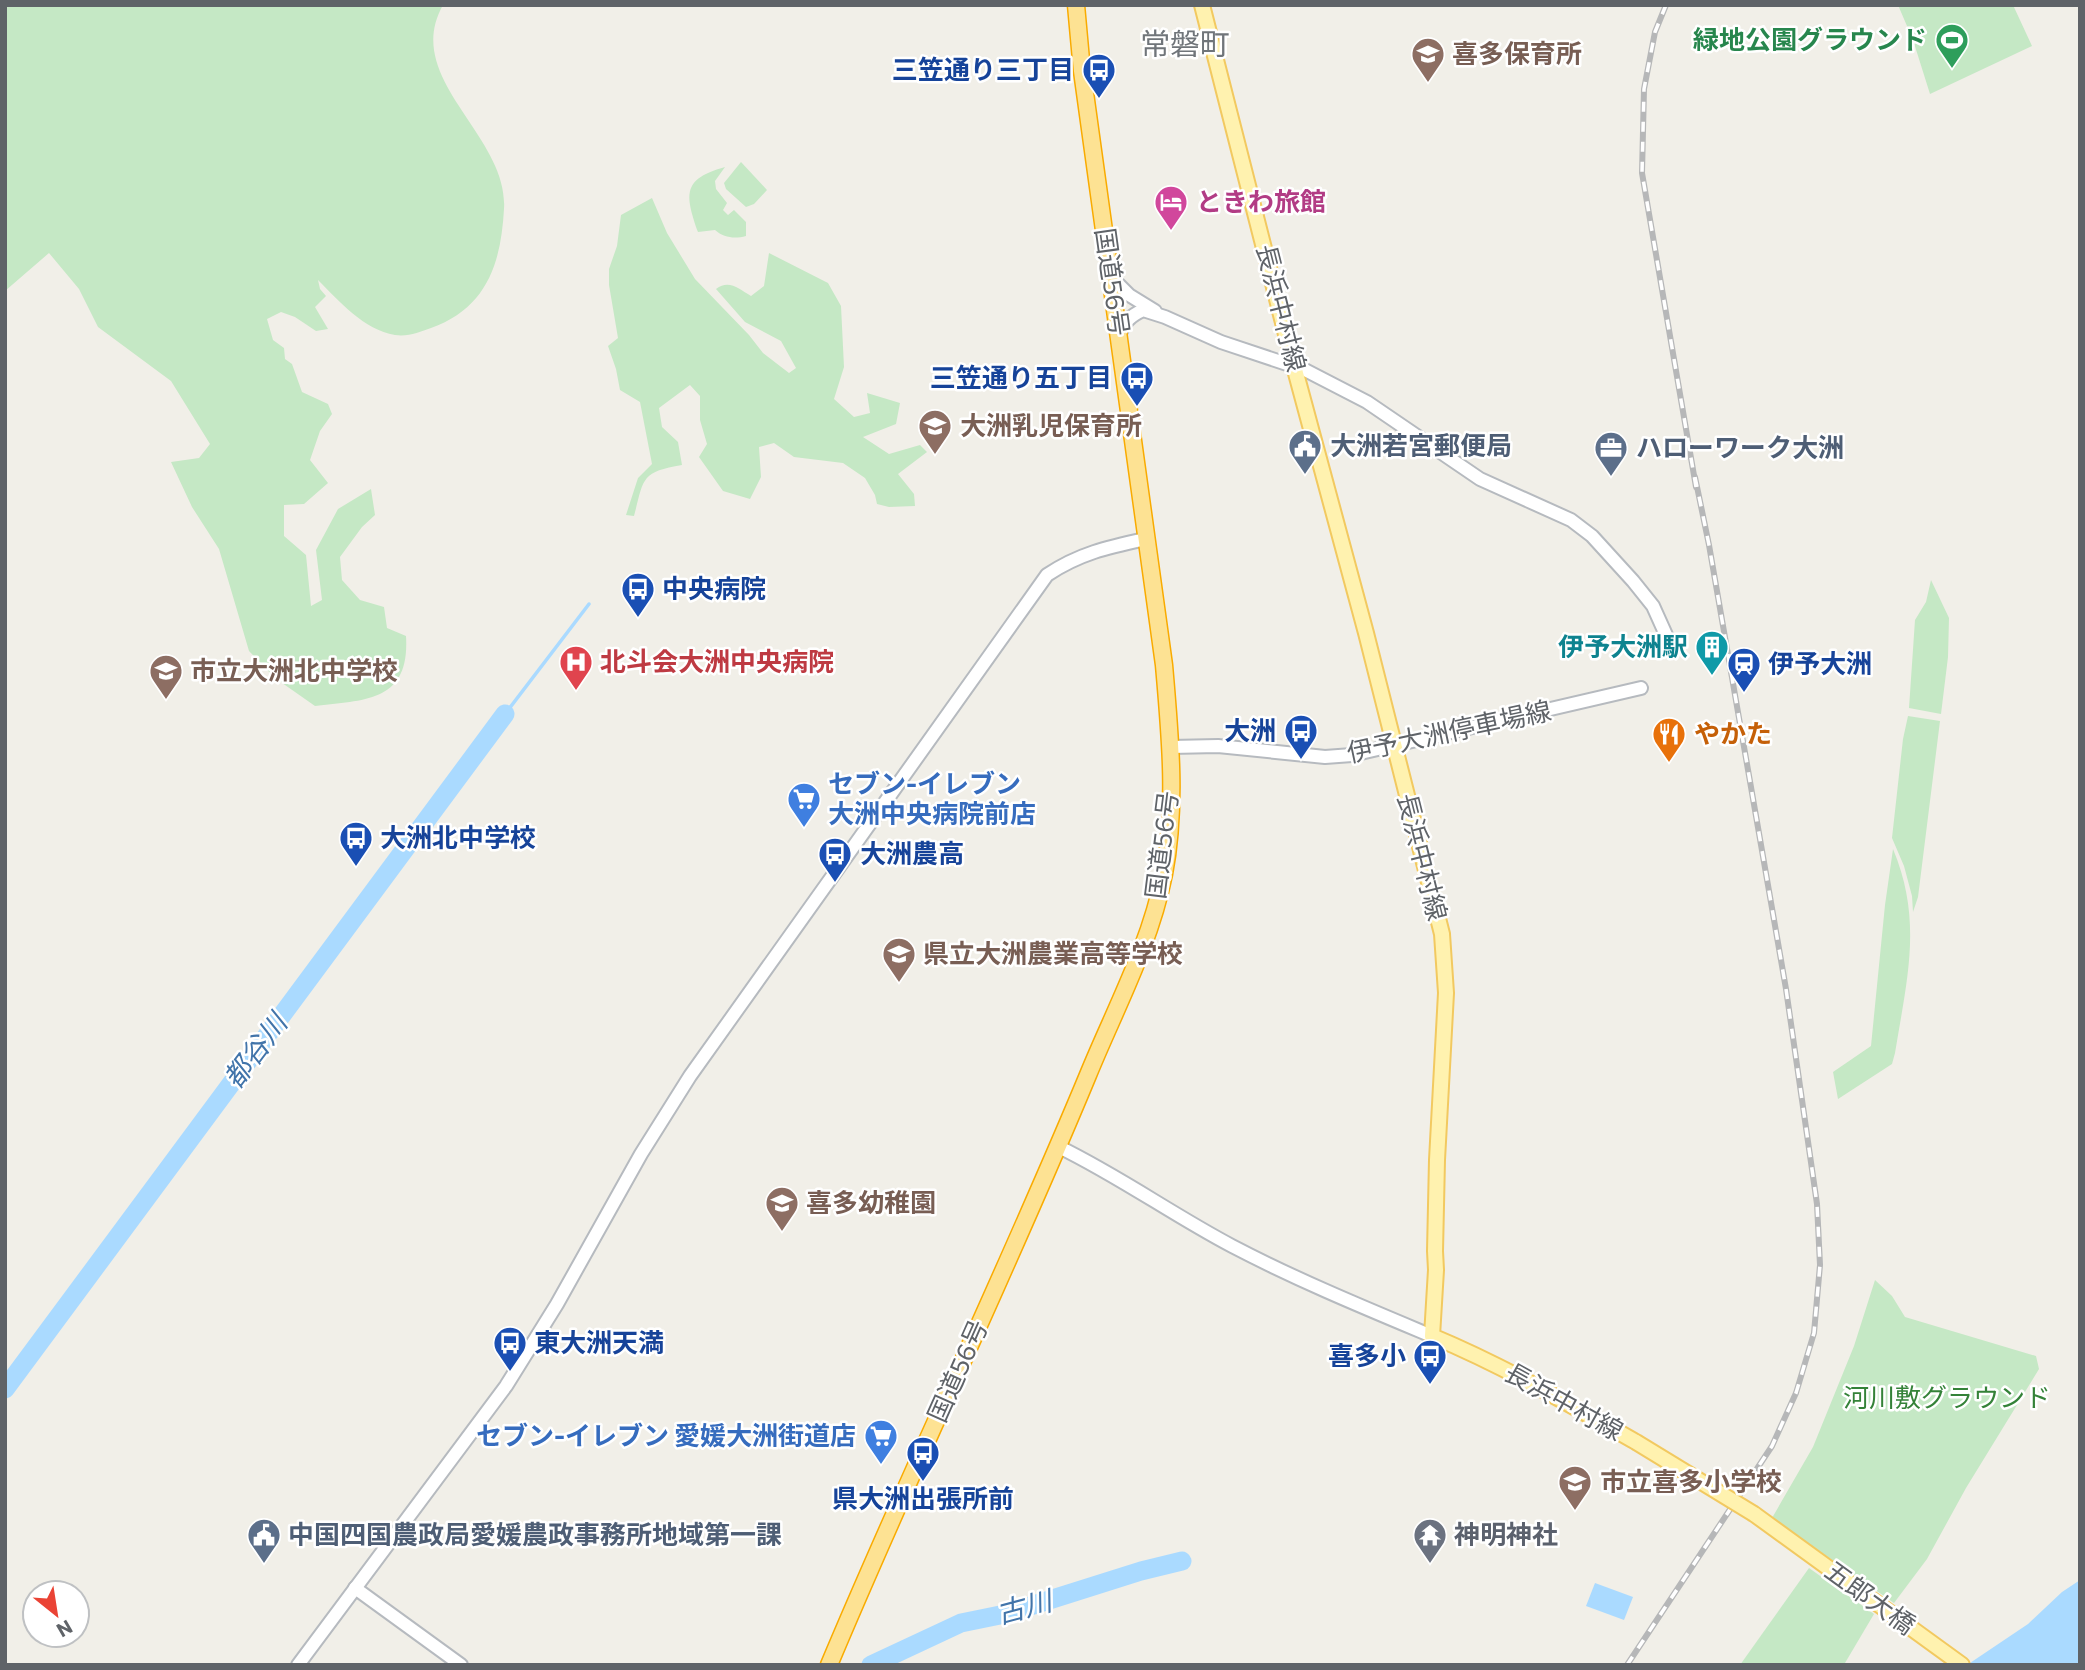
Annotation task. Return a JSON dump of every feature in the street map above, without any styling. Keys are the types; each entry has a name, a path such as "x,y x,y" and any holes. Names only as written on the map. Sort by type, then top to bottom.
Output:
{"highway":[{"name":"国道56号","path":"829,1665 1059,1147 1088,1073 1133,973 1164,874 1170,824 1171,747 1164,666 1082,71 1076,5"}],"main road":[{"name":"長浜中村線","path":"1202,5 1294,366 1364,622 1442,934 1446,982 1432,1336 1532,1382 1636,1442 1777,1530"},
{"name":"五郎大橋","path":"1777,1530 1962,1665"}],"street":[{"path":"1111,277 1129,295 1165,317"},
{"path":"1119,335 1132,316 1143,310 1220,342 1294,366 1367,402 1480,479 1571,520 1588,533 1633,581 1653,607 1671,646"},
{"path":"298,1665 506,1386 557,1304 641,1154 690,1076 1047,575 1069,560 1097,550 1146,539"},
{"name":"伊予大洲停車場線","path":"1171,747 1218,746 1325,757 1352,755 1641,688"},
{"path":"1059,1147 1088,1161 1184,1220 1290,1276 1432,1336"},
{"path":"355,1588 461,1665"}],"green space":[{"path":"5,5 443,5 434,32 436,58 445,83 491,156 501,182 504,209 502,229 499,248 487,281 466,309 431,328 409,335 384,332 363,321 318,280 320,289 326,296 315,307 328,329 316,331 295,317 281,312 267,319 273,340 284,348 285,359 292,364 302,392 328,404 332,414 320,431 310,460 328,483 304,504 284,505 284,536 306,555 311,606 322,600 316,550 338,509 371,489 375,515 362,527 340,557 342,580 360,600 384,607 387,628 406,636 401,674 392,686 381,694 351,702 315,706 275,678 249,651 219,549 192,507 171,462 199,458 210,444 171,381 98,327 79,289 49,253 5,291"},
{"name":"緑地公園グラウンド","path":"1898,5 2013,5 2032,46 1930,94 1913,40"},
{"path":"741,162 767,190 754,204 746,207 726,189 724,183"},
{"path":"725,167 715,181 716,189 727,203 723,210 728,215 734,210 746,222 746,236 730,237 715,230 698,232 694,219 689,198 694,183 701,177"},
{"path":"652,198 667,233 695,279 763,353 789,373 796,368 781,341 745,322 716,289 730,285 751,296 764,286 769,253 828,283 841,306 844,367 834,399 854,417 870,413 867,393 900,403 896,424 863,437 889,454 920,445 927,452 898,474 914,494 915,506 889,507 877,504 865,478 843,463 794,457 774,443 759,447 761,477 750,499 723,491 699,457 707,444 700,420 700,396 690,385 659,408 662,427 678,442 682,465 651,474 643,485 634,516 626,515 638,478 652,464 640,402 620,390 608,346 618,338 609,269 617,246 621,215"},
{"path":"1931,580 1949,618 1948,657 1941,714 1909,708 1915,620 1926,602"},
{"path":"1908,716 1940,721 1918,897 1913,912 1904,866 1892,838"},
{"path":"1893,849 1908,901 1910,926 1908,975 1895,1053 1892,1064 1838,1099 1833,1072 1871,1046"},
{"name":"河川敷グラウンド","path":"1875,1280 1892,1296 1905,1317 2036,1356 2039,1369 1966,1488 1927,1559 1894,1603 1772,1518 1813,1447 1854,1346"},
{"path":"1809,1568 1874,1614 1845,1663 1740,1665"}],"water":[{"path":"2080,1580 2080,1665 1967,1665 2028,1624 2062,1592"},
{"path":"1595,1583 1633,1597 1624,1620 1586,1606"}],"waterway":[{"path":"505,714 589,604"},
{"name":"都谷川","path":"5,1389 505,714"},
{"name":"古川","path":"871,1665 961,1623 1005,1614 1141,1571 1182,1561"}],"railway":[{"path":"1666,5 1655,32 1644,89 1642,173 1696,487"},
{"path":"1627,1665 1772,1446 1796,1393 1814,1333 1820,1265 1817,1204 1786,989 1695,477"}],"place":[{"name":"緑地公園グラウンド","path":"1952,70"},
{"name":"喜多保育所","path":"1428,84"},
{"name":"三笠通り三丁目","path":"1099,100"},
{"name":"ときわ旅館","path":"1171,232"},
{"name":"三笠通り五丁目","path":"1137,408"},
{"name":"大洲乳児保育所","path":"935,456"},
{"name":"大洲若宮郵便局","path":"1305,476"},
{"name":"ハローワーク大洲","path":"1611,478"},
{"name":"中央病院","path":"638,619"},
{"name":"伊予大洲駅","path":"1712,677"},
{"name":"北斗会大洲中央病院","path":"576,692"},
{"name":"伊予大洲","path":"1744,694"},
{"name":"市立大洲北中学校","path":"166,701"},
{"name":"大洲","path":"1301,761"},
{"name":"やかた","path":"1669,764"},
{"name":"セブン-イレブン 大洲中央病院前店","path":"804,829"},
{"name":"大洲北中学校","path":"356,868"},
{"name":"大洲農高","path":"835,884"},
{"name":"県立大洲農業高等学校","path":"899,984"},
{"name":"喜多幼稚園","path":"782,1233"},
{"name":"東大洲天満","path":"510,1373"},
{"name":"喜多小","path":"1430,1386"},
{"name":"セブン-イレブン 愛媛大洲街道店","path":"881,1466"},
{"name":"県大洲出張所前","path":"923,1483"},
{"name":"市立喜多小学校","path":"1575,1512"},
{"name":"中国四国農政局愛媛農政事務所地域第一課","path":"264,1565"},
{"name":"神明神社","path":"1430,1565"}],"district":[{"name":"常磐町","path":"1185,45"}]}
